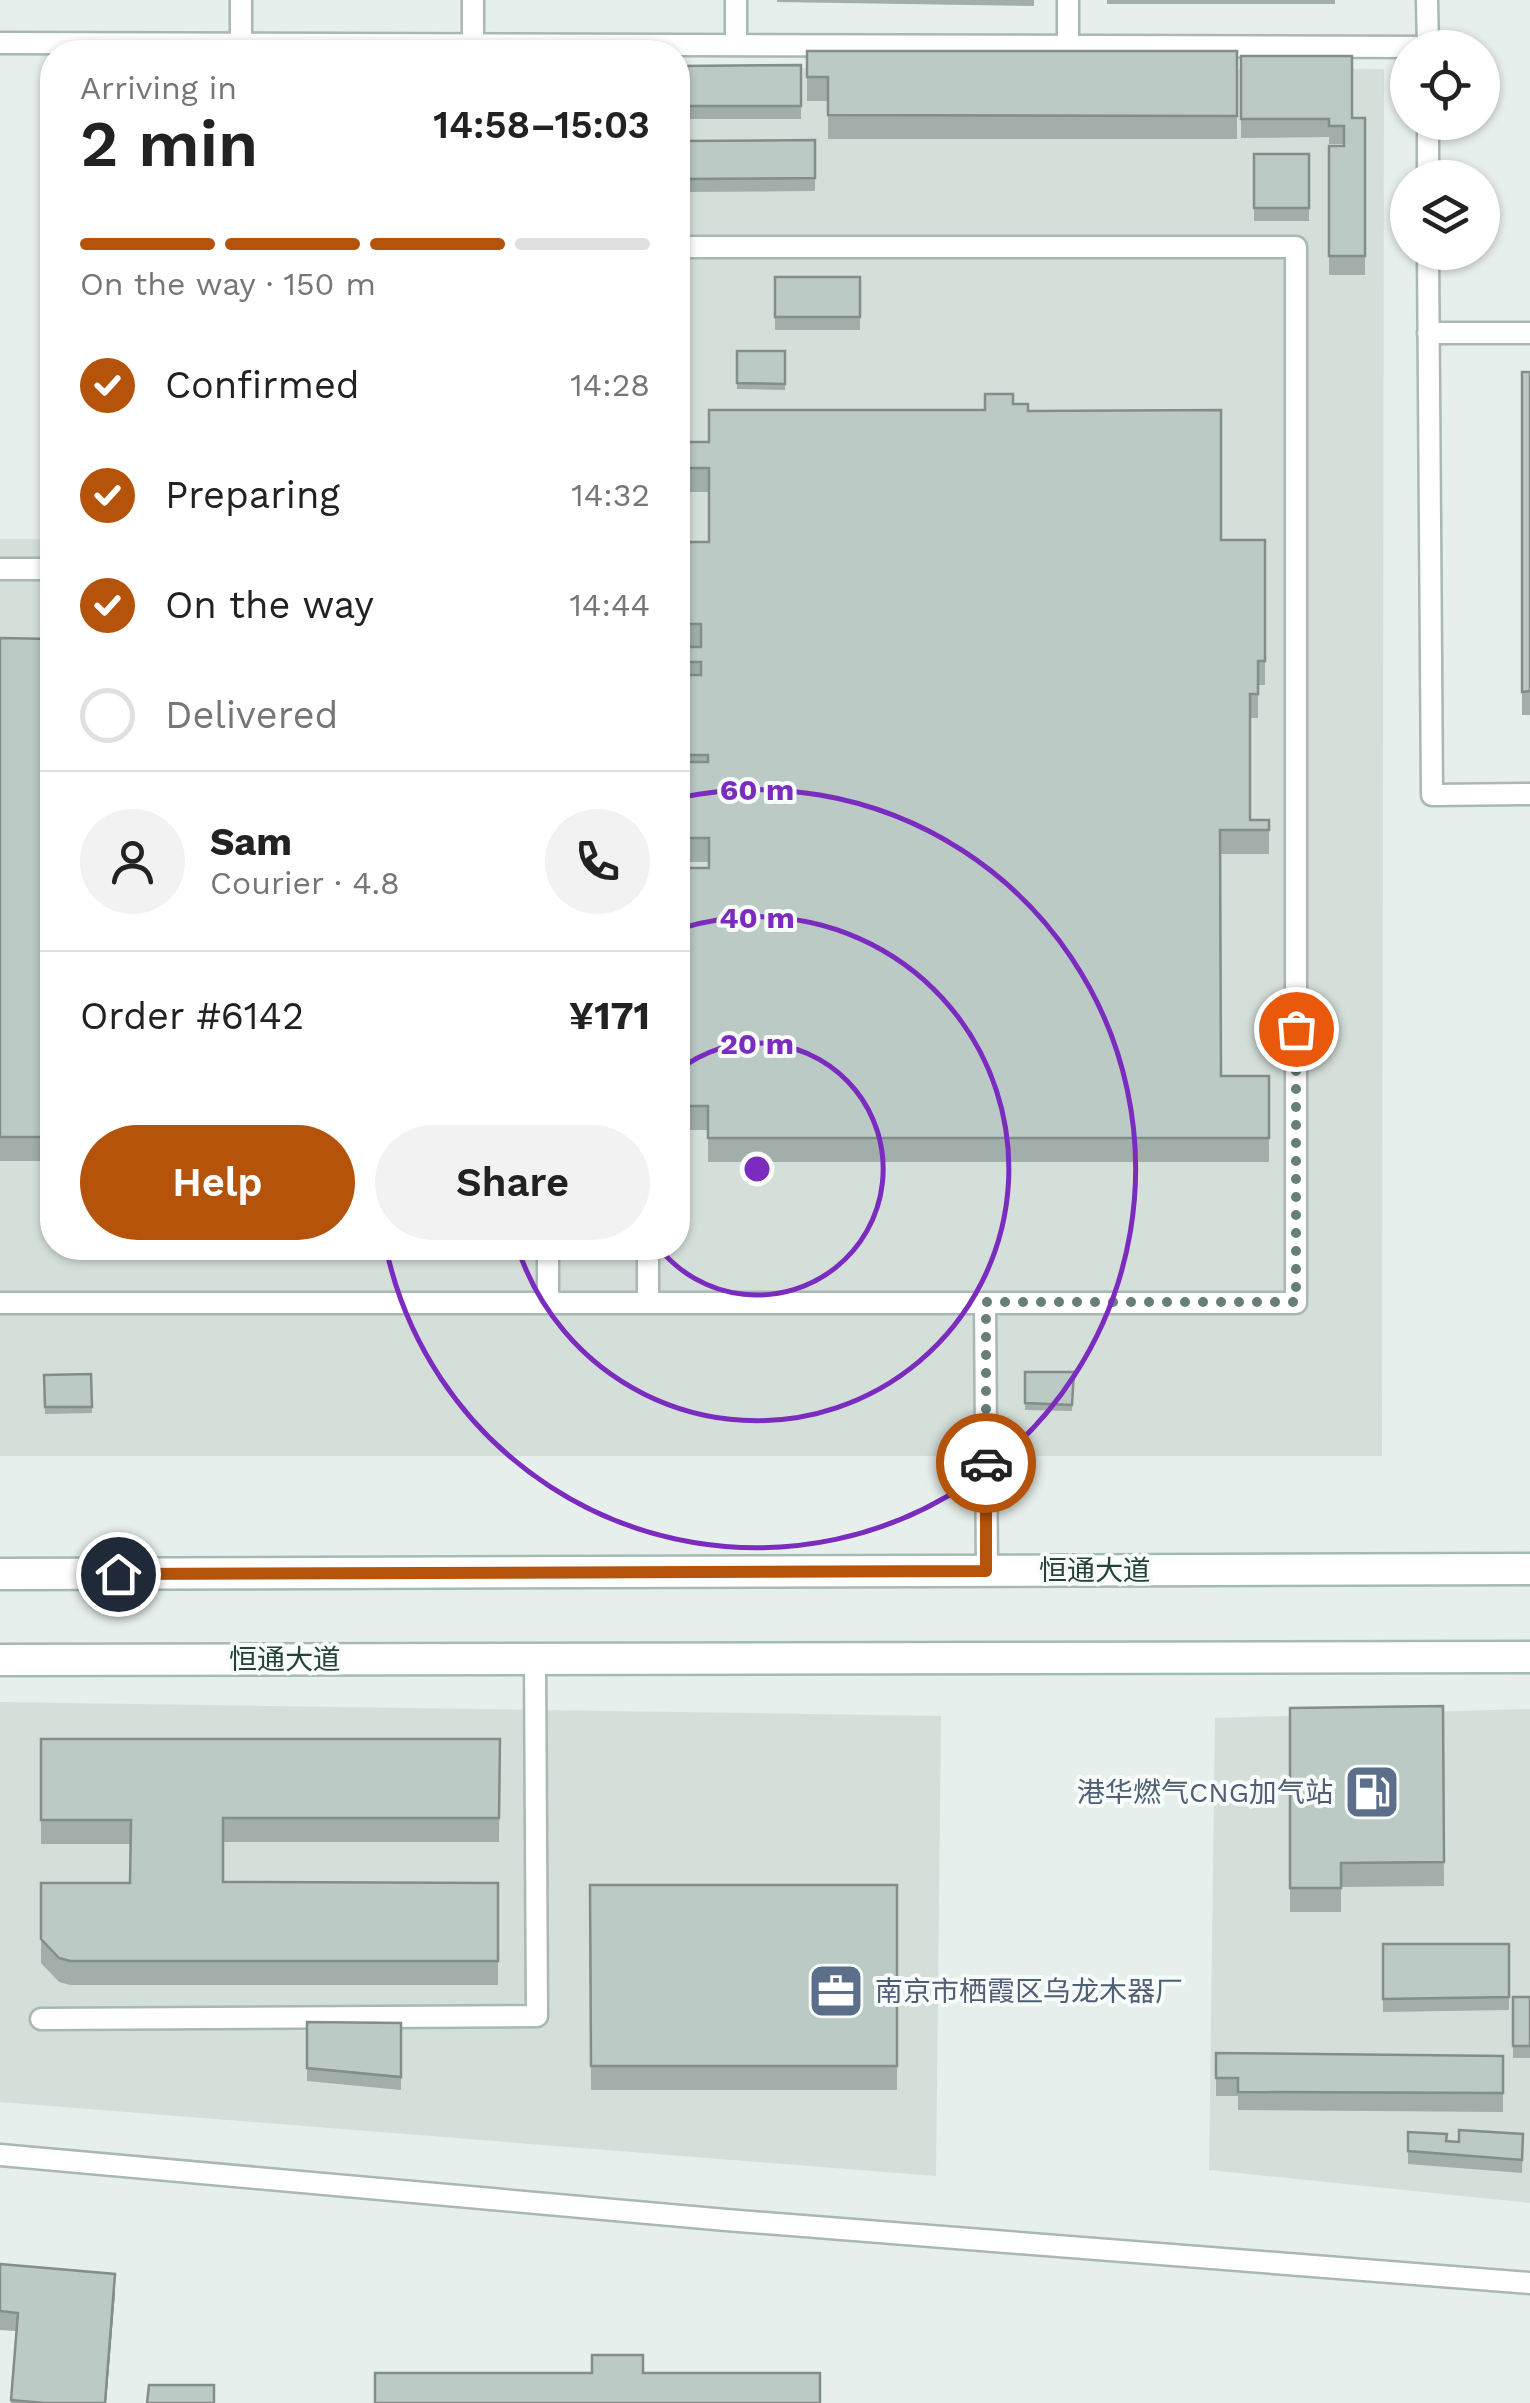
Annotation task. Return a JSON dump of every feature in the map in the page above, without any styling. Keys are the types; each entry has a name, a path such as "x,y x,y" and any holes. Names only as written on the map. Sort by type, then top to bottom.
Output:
{"main road":[{"name":"恒通大道","path":"0,1574 1530,1568"},
{"name":"恒通大道","path":"0,1660 1530,1658"}],"lane":[{"path":"241,0 241,40"},
{"path":"473,0 473,40"},
{"path":"736,0 736,45"},
{"path":"1068,0 1068,46"},
{"path":"1428,0 1428,30"},
{"path":"0,43 40,43"},
{"path":"690,45 1390,47"},
{"path":"0,1302 1296,1302 1296,246 690,246"},
{"path":"1428,270 1432,794 1530,794"},
{"path":"1428,332 1530,333"},
{"path":"0,569 40,569"},
{"path":"548,1260 548,1302"},
{"path":"648,1260 648,1302"},
{"path":"986,1302 986,1571"},
{"path":"41,2018 537,2016 535,1659"},
{"path":"0,2155 726,2220 1530,2283"}],"shaded area":[{"path":"690,68 1384,69 1382,1456 0,1456 0,539 40,539 40,1260 690,1260"},
{"path":"0,1702 941,1716 936,2176 0,2102"},
{"path":"1530,1709 1530,2203 1209,2170 1215,1718"}],"building":[{"path":"807,51 1237,51 1237,116 828,115 828,77 807,77"},
{"path":"1241,56 1352,56 1352,118 1365,118 1365,256 1329,256 1329,146 1344,146 1344,126 1329,126 1329,119 1241,119"},
{"path":"801,65 801,106 690,106 690,66"},
{"path":"815,140 815,178 690,179 690,141"},
{"path":"1254,154 1309,154 1309,208 1254,208"},
{"path":"775,277 860,277 860,317 775,317"},
{"path":"737,351 785,351 785,384 737,383"},
{"path":"1522,372 1530,372 1530,691 1522,692"},
{"path":"985,394 1013,394 1013,404 1028,404 1028,411 1221,410 1221,540 1265,540 1265,661 1258,661 1258,694 1250,694 1250,820 1269,820 1269,830 1220,830 1221,1076 1269,1076 1269,1138 708,1138 708,1106 690,1106 690,868 709,868 709,838 690,838 690,762 708,762 708,755 690,755 690,675 701,675 701,662 690,662 690,647 701,647 701,624 690,624 690,542 709,542 709,468 690,468 690,442 709,442 709,410 985,410"},
{"path":"0,638 40,639 40,1137 0,1137"},
{"path":"1025,1372 1074,1372 1072,1405 1025,1403"},
{"path":"91,1374 92,1407 45,1407 44,1375"},
{"path":"1443,1706 1444,1862 1341,1863 1341,1888 1290,1888 1290,1708"},
{"path":"41,1739 500,1739 499,1818 223,1818 223,1882 498,1883 498,1961 59,1958 41,1939 41,1883 130,1883 131,1820 41,1820"},
{"path":"590,1885 897,1885 897,2066 591,2066"},
{"path":"1383,1944 1509,1944 1509,1997 1383,1999"},
{"path":"1513,1997 1530,1997 1530,2046 1513,2046"},
{"path":"307,2022 401,2023 401,2077 307,2068"},
{"path":"1216,2053 1503,2056 1503,2093 1238,2092 1238,2078 1216,2078"},
{"path":"1459,2130 1523,2134 1522,2160 1408,2151 1408,2132 1447,2134 1446,2141 1459,2142"},
{"path":"0,2264 115,2274 105,2403 11,2400 18,2313 0,2311"},
{"path":"592,2355 643,2355 643,2373 820,2373 820,2403 375,2403 375,2373 592,2373"},
{"path":"149,2385 214,2385 214,2403 147,2403"}],"way so far":[{"path":"986,1463 986,1302 1296,1302 1296,1029"}],"place":[{"name":"港华燃气CNG加气站","path":"1372,1792"},
{"name":"南京市栖霞区乌龙木器厂","path":"836,1991"}],"route":[{"path":"118,1574 986,1571 986,1463"}]}
